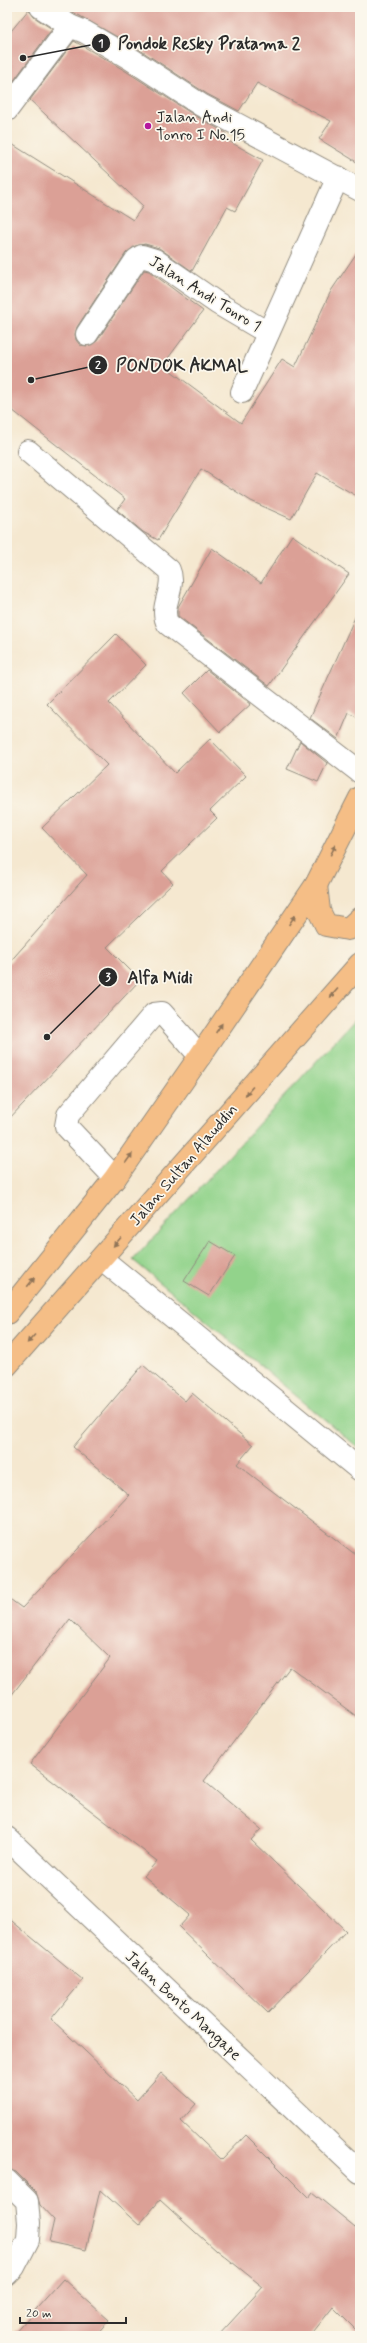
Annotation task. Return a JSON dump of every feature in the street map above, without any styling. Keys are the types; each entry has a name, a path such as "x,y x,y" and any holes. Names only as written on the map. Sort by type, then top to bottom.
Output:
{"main road":[{"path":"7,1313 192,1048 316,885 360,798"},
{"path":"316,885 319,911 326,925 348,929 360,918"},
{"name":"Jalan Sultan Alauddin","path":"7,1366 360,964"}],"street":[{"path":"41,7 70,26 85,32 131,59 201,105 360,190"},
{"path":"7,110 70,26"},
{"name":"Jalan Andi Tonro 1","path":"242,392 338,177"},
{"name":"Jalan Andi Tonro 1","path":"87,334 136,260 142,256 155,260 217,303 268,333"},
{"path":"28,451 169,570 171,580 165,612 165,618 168,624 360,772"},
{"path":"108,1170 66,1126 68,1115 154,1014 162,1013 192,1048"},
{"path":"102,1259 360,1470"},
{"name":"Jalan Bonto Mangape","path":"7,1838 357,2162"},
{"path":"7,2181 27,2202 29,2224 28,2240 14,2267 7,2274"}],"green space":[{"path":"360,1014 360,1449 133,1260"}],"building":[{"path":"64,7 360,7 360,164 319,139 331,121 257,83 239,111 207,94 137,48"},
{"path":"29,9 34,17 52,29 12,83 7,79 7,36"},
{"path":"74,41 226,133 223,138 263,160 235,211 227,207 192,271 159,248 145,244 135,246 126,253 77,327 75,334 76,340 80,345 87,346 97,341 144,270 149,271 203,311 163,365 241,423 282,359 295,367 331,291 360,248 360,498 317,473 291,519 251,501 201,469 158,540 143,532 117,510 125,499 7,406 7,141 133,220 143,206 30,100"},
{"path":"292,535 349,574 269,686 178,616 178,607 212,548 261,583"},
{"path":"360,606 360,719 349,713 338,739 310,718"},
{"path":"116,634 146,665 109,703 175,773 210,739 246,776 210,811 217,818 162,871 173,883 107,947 140,980 7,1121 7,965 87,875 42,828 107,765 47,704"},
{"path":"207,670 251,704 220,732 184,693"},
{"path":"300,741 327,763 318,782 287,769"},
{"path":"210,1241 235,1256 209,1296 184,1281"},
{"path":"143,1365 185,1401 192,1393 253,1445 237,1464 360,1558 360,1719 290,1667 204,1781 261,1829 251,1840 346,1931 268,2013 179,1927 190,1915 144,1876 157,1861 30,1764 110,1658 70,1619 7,1701 7,1597 22,1608 129,1495 73,1447"},
{"path":"7,1917 83,1980 51,2019 137,2100 161,2073 196,2104 181,2121 222,2160 246,2135 308,2197 312,2192 360,2231 360,2334 333,2307 310,2336 218,2336 263,2287 217,2250 216,2251 160,2200 139,2225 100,2190 86,2250 49,2242 54,2220 40,2205 36,2192 16,2172 7,2169"},
{"path":"63,2279 109,2320 95,2336 12,2336"}],"place":[{"name":"Pondok Resky Pratama 2","path":"23,58"},
{"name":"Jalan Andi Tonro I No.15","path":"148,126"},
{"name":"PONDOK AKMAL","path":"31,380"},
{"name":"Alfa Midi","path":"47,1037"}]}
